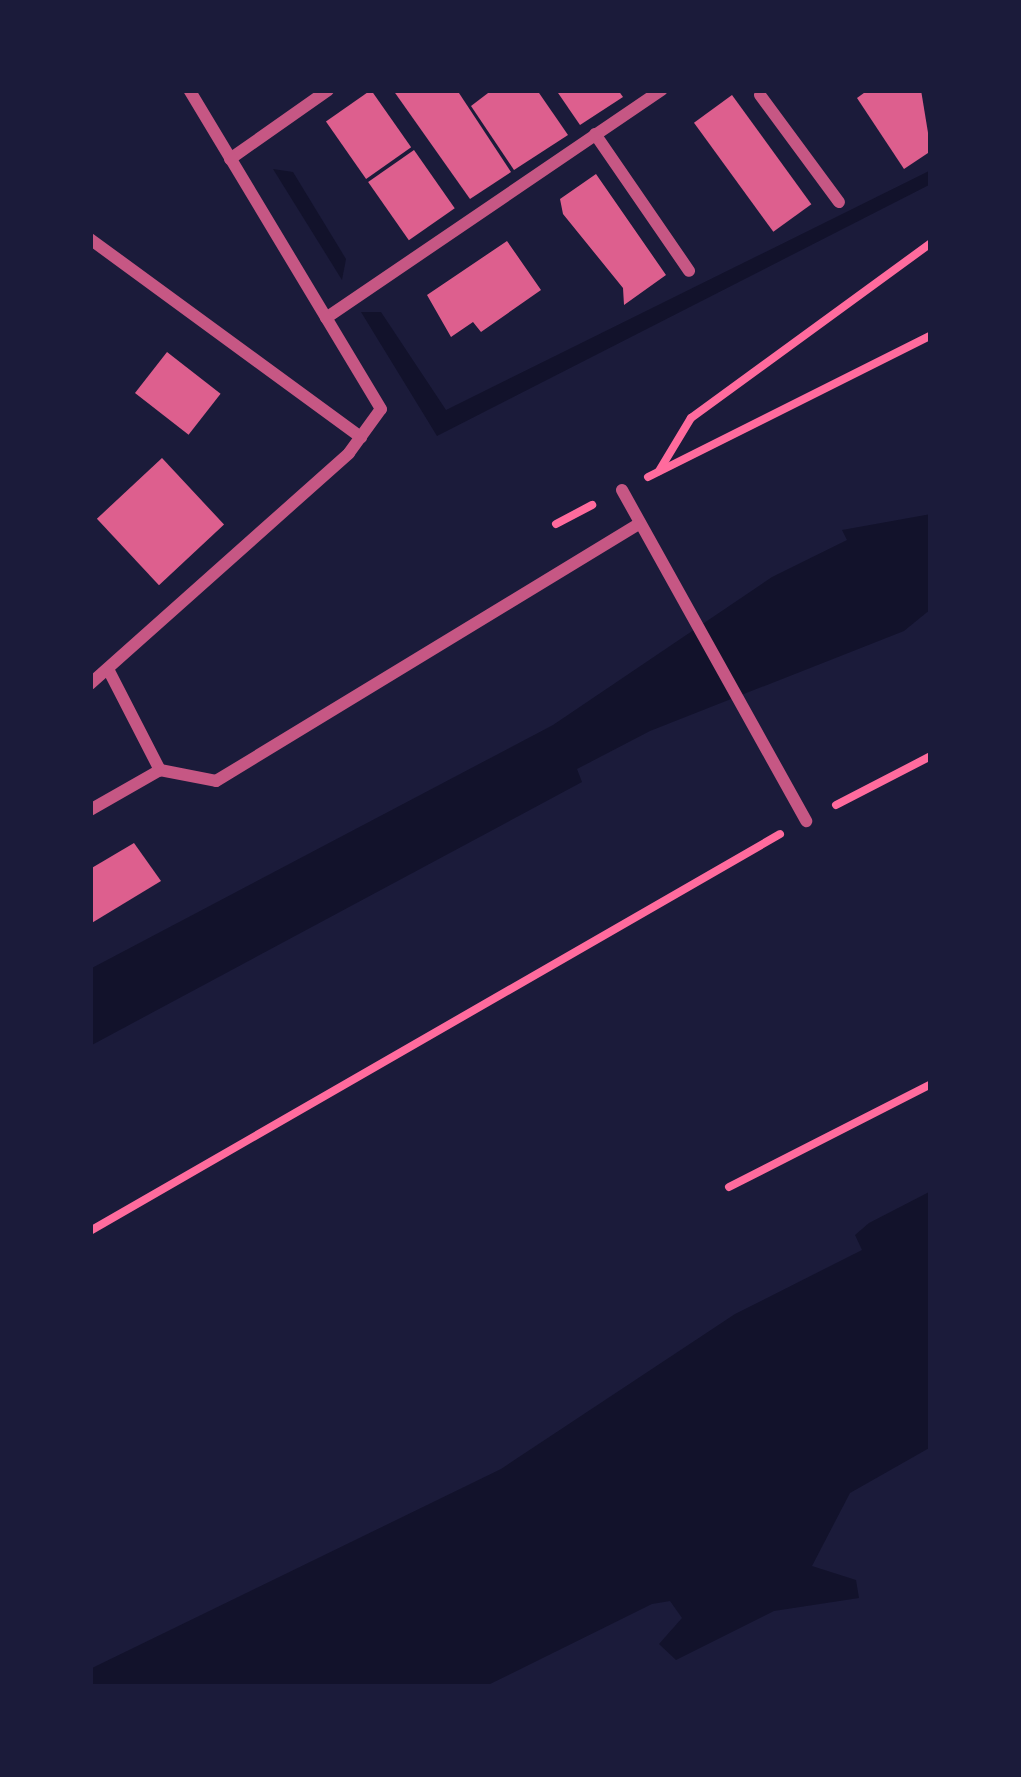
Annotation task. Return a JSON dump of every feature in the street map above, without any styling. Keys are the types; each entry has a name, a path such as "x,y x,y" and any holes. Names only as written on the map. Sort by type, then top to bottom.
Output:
{"street":[{"path":"90,684 361,437 381,409 189,90"},
{"path":"230,158 328,90"},
{"path":"326,318 662,90"},
{"path":"761,92 839,202"},
{"path":"596,134 689,271"},
{"path":"90,239 361,437"},
{"path":"622,490 637,525 806,821"},
{"path":"90,810 160,770 216,781 262,761 637,525"},
{"path":"108,670 160,770"}],"path":[{"path":"658,472 691,418 931,244"},
{"path":"556,524 931,335"},
{"path":"90,1232 806,821 931,756"},
{"path":"729,1187 931,1084"}],"shaded area":[{"path":"273,169 293,172 346,259 342,280"},
{"path":"931,170 931,184 437,436 361,312 381,312 446,410"},
{"path":"931,514 931,609 904,631 650,731 577,769 582,782 90,1046 90,969 553,725 772,577 847,540 842,530"},
{"path":"931,1191 931,1447 850,1493 812,1566 856,1580 859,1598 774,1611 676,1660 659,1644 682,1618 670,1601 652,1604 484,1687 90,1687 90,1669 501,1469 735,1314 862,1250 855,1235 869,1223"}],"building":[{"path":"371,90 411,147 366,179 326,122"},
{"path":"393,90 457,90 511,172 470,199"},
{"path":"492,90 537,90 568,135 514,170 471,106"},
{"path":"556,90 618,90 623,97 580,125"},
{"path":"868,90 921,90 931,151 904,169 857,98"},
{"path":"732,95 811,204 773,232 694,123"},
{"path":"414,150 455,208 409,240 368,182"},
{"path":"596,174 666,275 624,305 623,288 563,214 560,199"},
{"path":"507,241 541,290 481,332 473,322 451,337 427,295"},
{"path":"167,352 221,394 189,435 135,393"},
{"path":"162,458 224,525 159,585 97,519"},
{"path":"134,843 161,881 90,924 90,869"}]}
